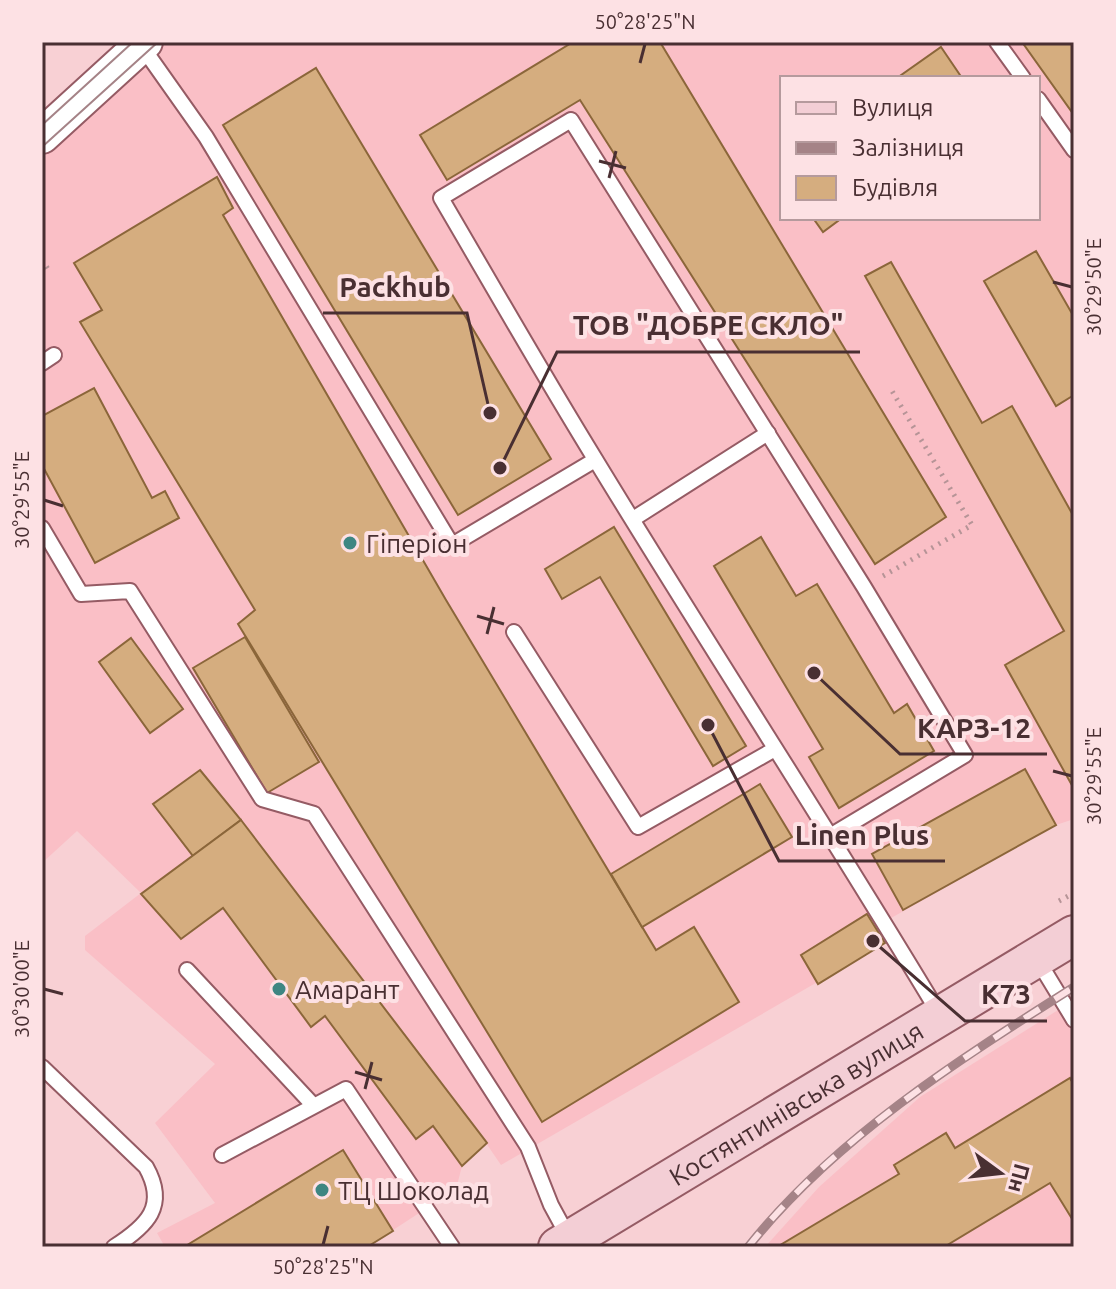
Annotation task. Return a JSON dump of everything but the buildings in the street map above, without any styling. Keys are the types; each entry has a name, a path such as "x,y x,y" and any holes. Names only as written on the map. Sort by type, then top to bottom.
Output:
{"main road":[{"name":"Костянтинівська вулиця","path":"564,1244 1074,935"}],"street":[{"path":"42,136 143,44"}],"lane":[{"path":"997,42 1022,76"},
{"path":"143,44 206,137 452,545 595,460"},
{"path":"1040,102 1074,150"},
{"path":"830,836 965,755 864,587 571,120 441,198 595,460 940,1015"},
{"path":"633,519 768,433"},
{"path":"42,528 81,594 130,591 262,799 314,814 528,1147 564,1244"},
{"path":"514,632 638,827 775,749"},
{"path":"1036,958 1074,1020"},
{"path":"187,970 313,1105"},
{"path":"42,1067 146,1167 156,1184 156,1198 147,1222 122,1245"},
{"path":"222,1155 346,1089 452,1247"}],"path":[{"path":"42,260 48,269"},
{"path":"864,587 972,525 892,391"}],"shaded area":[{"path":"168,42 1074,42 1074,819 1056,825 884,922 876,928 885,943 501,1165 486,1143 462,1166 456,1189 367,1247 165,1247 157,1233 215,1203 155,1123 215,1064 85,950 85,936 141,893 77,831 42,863 42,158"},
{"path":"1074,1000 1074,1247 765,1247 819,1187 920,1097"}],"tram line":[{"path":"42,125 133,42"},
{"path":"42,147 158,42"}],"railway":[{"path":"748,1247 782,1208 859,1136 942,1073 1074,987"}],"place":[{"name":"Packhub","path":"490,413"},
{"name":"ТОВ \"ДОБРЕ СКЛО\"","path":"500,468"},
{"name":"Гіперіон","path":"350,543"},
{"name":"КАРЗ-12","path":"814,673"},
{"name":"Linen Plus","path":"708,725"},
{"name":"К73","path":"873,941"},
{"name":"Амарант","path":"279,989"},
{"name":"ТЦ Шоколад","path":"322,1190"}]}
